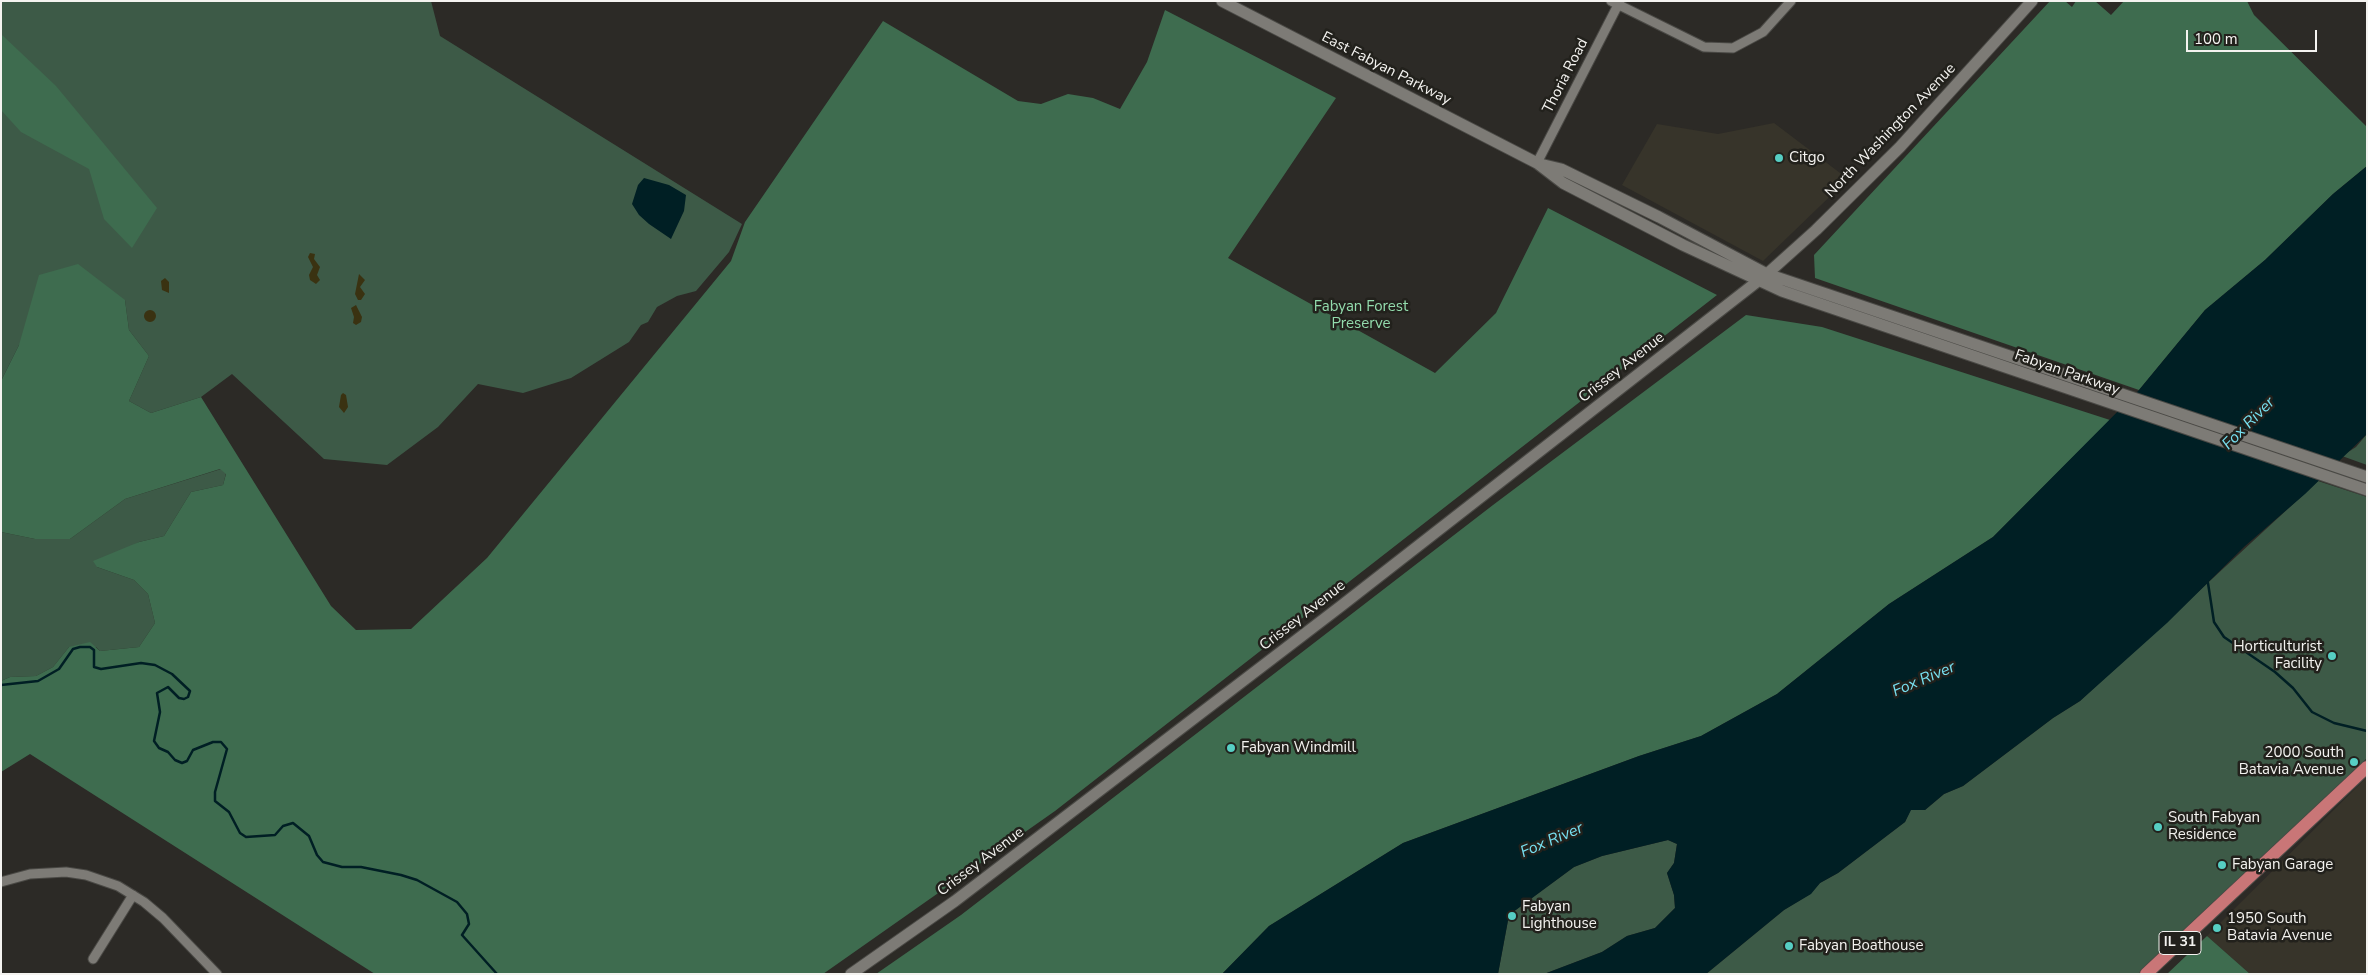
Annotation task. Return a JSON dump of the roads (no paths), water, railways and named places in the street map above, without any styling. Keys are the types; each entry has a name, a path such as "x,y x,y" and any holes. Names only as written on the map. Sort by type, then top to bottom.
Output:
{"main road":[{"name":"East Fabyan Parkway","path":"1222,1 1537,163 1561,169 1659,217 1762,278"},
{"name":"North Washington Avenue","path":"1762,278 1816,230 1900,147 2032,1"},
{"name":"Fabyan Parkway","path":"1762,278 2367,490"},
{"name":"Crissey Avenue","path":"851,974 971,889 1341,606 1762,278"},
{"name":"Fabyan Parkway","path":"1905,328 2367,476"},
{"name":"IL 31","path":"2146,974 2367,767"}],"street":[{"path":"1617,2 1704,47 1733,48 1763,32 1791,1"},
{"name":"Thoria Road","path":"1537,163 1617,2"},
{"path":"1,882 30,874 66,872 105,880 133,894 163,918 217,974"},
{"path":"93,959 133,894"}],"water":[{"name":"Fox River","path":"2367,166 2367,434 2305,494 2245,546 2167,623 2080,701 2053,718 1963,786 1944,794 1925,810 1911,810 1905,822 1838,873 1820,883 1811,894 1784,910 1706,974 1544,974 1602,952 1627,936 1655,928 1675,908 1674,895 1667,873 1674,863 1677,844 1668,840 1602,856 1574,867 1509,915 1498,974 1222,974 1269,926 1403,843 1639,756 1701,736 1777,694 1889,604 1993,537 2139,390 2205,310 2265,260 2333,194"},
{"path":"644,178 669,185 686,195 684,211 671,239 649,224 639,215 632,204 638,185"}],"waterway":[{"path":"2208,583 2214,622 2224,637 2275,672 2293,688 2312,712 2334,723 2367,731"},
{"path":"1,685 38,681 59,669 73,649 80,647 90,647 94,650 94,667 101,669 141,663 155,665 172,674 190,691 188,697 184,699 179,698 168,687 157,693 160,712 154,741 159,748 168,752 175,760 182,763 187,761 193,750 213,742 221,742 227,749 215,792 215,801 229,812 240,833 246,837 275,835 283,826 293,823 309,836 317,855 323,862 342,867 361,867 417,880 457,902 467,914 469,924 462,935 497,974"}],"place":[{"name":"Citgo","path":"1779,158"},
{"name":"Horticulturist Facility","path":"2332,656"},
{"name":"Fabyan Windmill","path":"1231,748"},
{"name":"2000 South Batavia Avenue","path":"2354,762"},
{"name":"South Fabyan Residence","path":"2158,827"},
{"name":"Fabyan Garage","path":"2222,865"},
{"name":"Fabyan Lighthouse","path":"1512,916"},
{"name":"1950 South Batavia Avenue","path":"2217,928"},
{"name":"Fabyan Boathouse","path":"1789,946"}],"park label":[{"name":"Fabyan Forest Preserve","path":"1361,316"}]}
